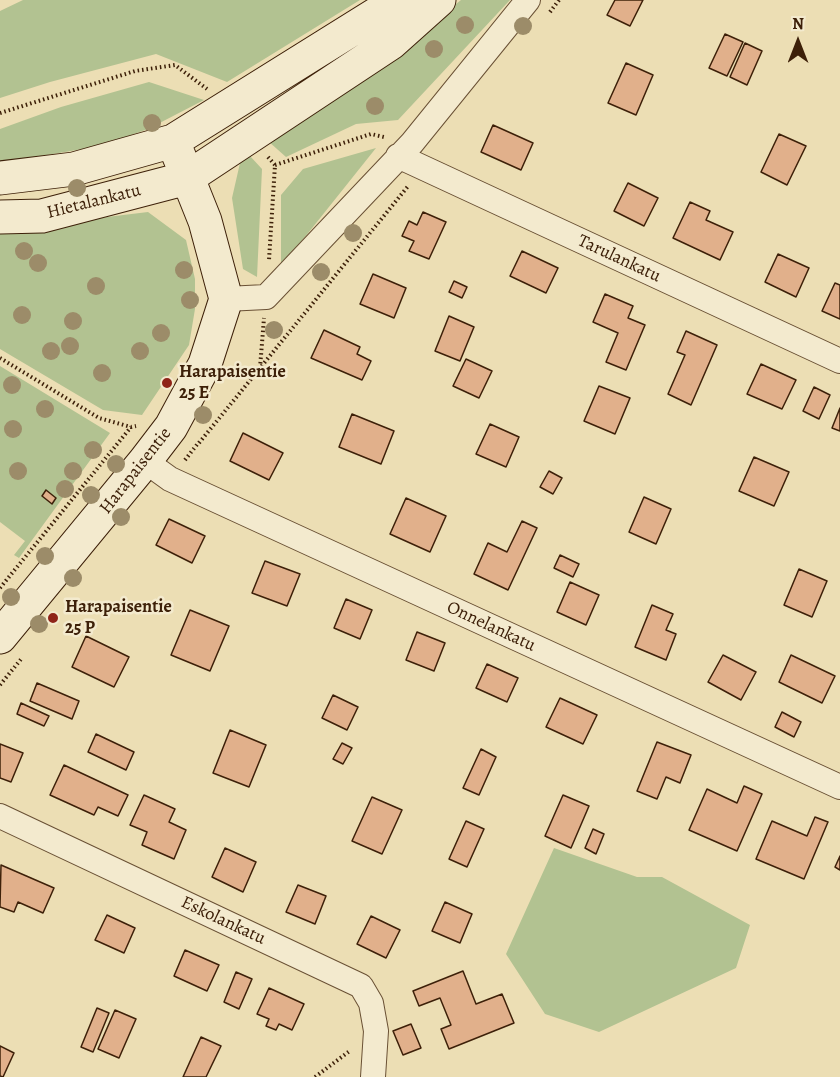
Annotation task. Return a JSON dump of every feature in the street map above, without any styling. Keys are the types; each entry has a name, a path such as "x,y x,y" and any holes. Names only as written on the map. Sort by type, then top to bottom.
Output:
{"main road":[{"path":"226,299 205,221 173,141 399,0"},
{"path":"187,178 391,44 439,0"},
{"name":"Hietalankatu","path":"0,178 74,169 173,141"},
{"name":"Hietalankatu","path":"0,217 42,216 187,178"},
{"name":"Harapaisentie","path":"0,637 171,427 205,364 226,299"}],"street":[{"path":"226,299 266,297 405,150 528,0"},
{"name":"Tarulankatu","path":"405,150 424,168 840,362"},
{"name":"Onnelankatu","path":"145,461 170,479 840,787"},
{"name":"Eskolankatu","path":"0,816 361,986 371,1003 376,1031 373,1077"}],"path":[{"path":"544,18 559,0"},
{"path":"0,113 135,71 175,65 208,90"},
{"path":"275,165 371,134 405,150"},
{"path":"260,368 275,165 263,152"},
{"path":"199,442 424,168"},
{"path":"0,589 131,427"},
{"path":"315,1077 376,1031"}],"green space":[{"path":"23,0 360,0 227,82 156,54 50,82 0,98 0,11"},
{"path":"461,0 510,0 398,120 356,124 286,157 268,141 357,83"},
{"path":"149,82 204,100 148,129 100,146 0,163 0,129 61,107"},
{"path":"376,148 281,267 281,195 303,169"},
{"path":"250,156 262,169 257,277 243,269 232,198 240,163"},
{"path":"148,212 186,240 195,279 195,309 189,345 142,415 103,410 0,349 0,230"},
{"path":"0,366 110,433 19,558 14,555 25,541 0,522"},
{"path":"554,848 637,877 662,877 750,925 736,968 599,1032 545,1014 506,954"}],"building":[{"path":"615,0 643,0 630,26 607,15"},
{"path":"725,34 743,42 727,76 709,68"},
{"path":"745,43 762,51 747,85 730,77"},
{"path":"626,63 653,75 636,115 608,103"},
{"path":"493,125 533,143 521,170 481,152"},
{"path":"779,134 806,146 787,185 761,172"},
{"path":"628,183 658,198 644,226 614,211"},
{"path":"690,202 710,211 706,220 733,232 720,260 673,238"},
{"path":"423,212 446,222 429,259 409,251 414,241 402,236 409,221 417,225"},
{"path":"522,251 558,268 546,293 510,276"},
{"path":"778,254 809,268 796,297 765,282"},
{"path":"373,274 406,288 394,318 360,304"},
{"path":"454,281 467,287 462,298 449,292"},
{"path":"835,283 840,285 840,319 822,311"},
{"path":"605,294 633,306 628,318 645,325 626,370 606,362 618,333 593,322"},
{"path":"449,316 474,327 460,361 435,351"},
{"path":"324,330 360,347 357,354 371,361 362,380 311,358"},
{"path":"686,331 717,345 691,405 668,394 685,355 677,352"},
{"path":"466,359 492,371 479,398 453,386"},
{"path":"761,364 796,380 782,409 747,394"},
{"path":"599,386 630,398 615,434 584,421"},
{"path":"814,387 830,395 819,419 803,411"},
{"path":"840,408 840,431 832,428"},
{"path":"352,414 394,431 381,464 339,447"},
{"path":"490,424 519,437 506,467 476,454"},
{"path":"243,433 283,453 269,480 230,461"},
{"path":"754,457 789,472 774,506 739,491"},
{"path":"549,471 562,478 553,494 540,487"},
{"path":"46,490 56,498 52,504 42,496"},
{"path":"644,497 671,509 656,544 629,532"},
{"path":"406,498 446,516 430,552 390,534"},
{"path":"169,519 205,536 192,563 156,545"},
{"path":"522,521 537,528 508,590 474,574 488,543 507,552"},
{"path":"560,555 579,564 573,577 554,568"},
{"path":"265,561 300,574 287,606 252,593"},
{"path":"799,569 827,581 812,617 784,605"},
{"path":"570,582 599,595 586,625 557,612"},
{"path":"346,599 372,610 360,639 334,628"},
{"path":"652,605 673,614 666,630 676,634 666,660 635,647"},
{"path":"190,610 229,626 210,671 171,655"},
{"path":"417,632 445,643 434,671 406,660"},
{"path":"86,636 129,657 114,687 72,667"},
{"path":"723,655 756,672 741,700 708,682"},
{"path":"791,655 835,676 822,703 779,682"},
{"path":"487,664 518,678 507,702 476,688"},
{"path":"37,683 79,701 72,719 30,701"},
{"path":"333,695 358,707 347,730 322,718"},
{"path":"560,698 597,715 583,744 546,727"},
{"path":"21,703 49,716 44,726 17,714"},
{"path":"782,712 801,722 794,737 775,727"},
{"path":"230,730 266,745 249,787 213,773"},
{"path":"96,734 134,752 126,770 88,752"},
{"path":"657,742 691,755 680,783 666,777 657,799 637,791"},
{"path":"342,743 352,748 343,764 333,759"},
{"path":"0,744 23,753 11,782 0,778"},
{"path":"481,749 496,757 479,795 463,788"},
{"path":"64,765 128,795 118,816 98,807 94,815 50,795"},
{"path":"744,786 762,794 737,851 689,830 707,789 737,803"},
{"path":"144,795 175,809 169,822 186,830 174,859 142,845 147,832 130,825"},
{"path":"563,795 589,806 571,848 545,836"},
{"path":"372,797 402,810 382,854 352,841"},
{"path":"815,817 828,822 804,879 756,859 772,821 807,836"},
{"path":"466,821 484,829 467,867 449,859"},
{"path":"593,829 604,834 596,854 585,848"},
{"path":"225,848 256,862 243,892 212,877"},
{"path":"840,856 840,870 835,867"},
{"path":"1,865 54,888 43,913 18,902 14,912 0,907"},
{"path":"298,885 326,896 315,924 286,912"},
{"path":"445,902 472,914 460,943 432,931"},
{"path":"107,915 135,928 124,953 95,940"},
{"path":"371,916 400,930 386,958 357,944"},
{"path":"185,950 219,965 207,991 174,976"},
{"path":"463,971 476,1004 502,994 514,1023 449,1049 441,1029 451,1025 440,998 419,1006 413,991"},
{"path":"236,972 252,979 239,1009 224,1002"},
{"path":"269,988 304,1004 292,1030 279,1024 276,1030 266,1026 269,1019 257,1014"},
{"path":"97,1008 109,1013 93,1052 81,1047"},
{"path":"115,1010 136,1019 119,1058 98,1049"},
{"path":"411,1024 421,1048 403,1055 393,1031"},
{"path":"201,1037 221,1046 206,1077 183,1077"},
{"path":"0,1046 14,1053 3,1077 0,1076"}],"place":[{"name":"Harapaisentie 25 E","path":"167,383"},
{"name":"Harapaisentie 25 P","path":"53,618"}]}
